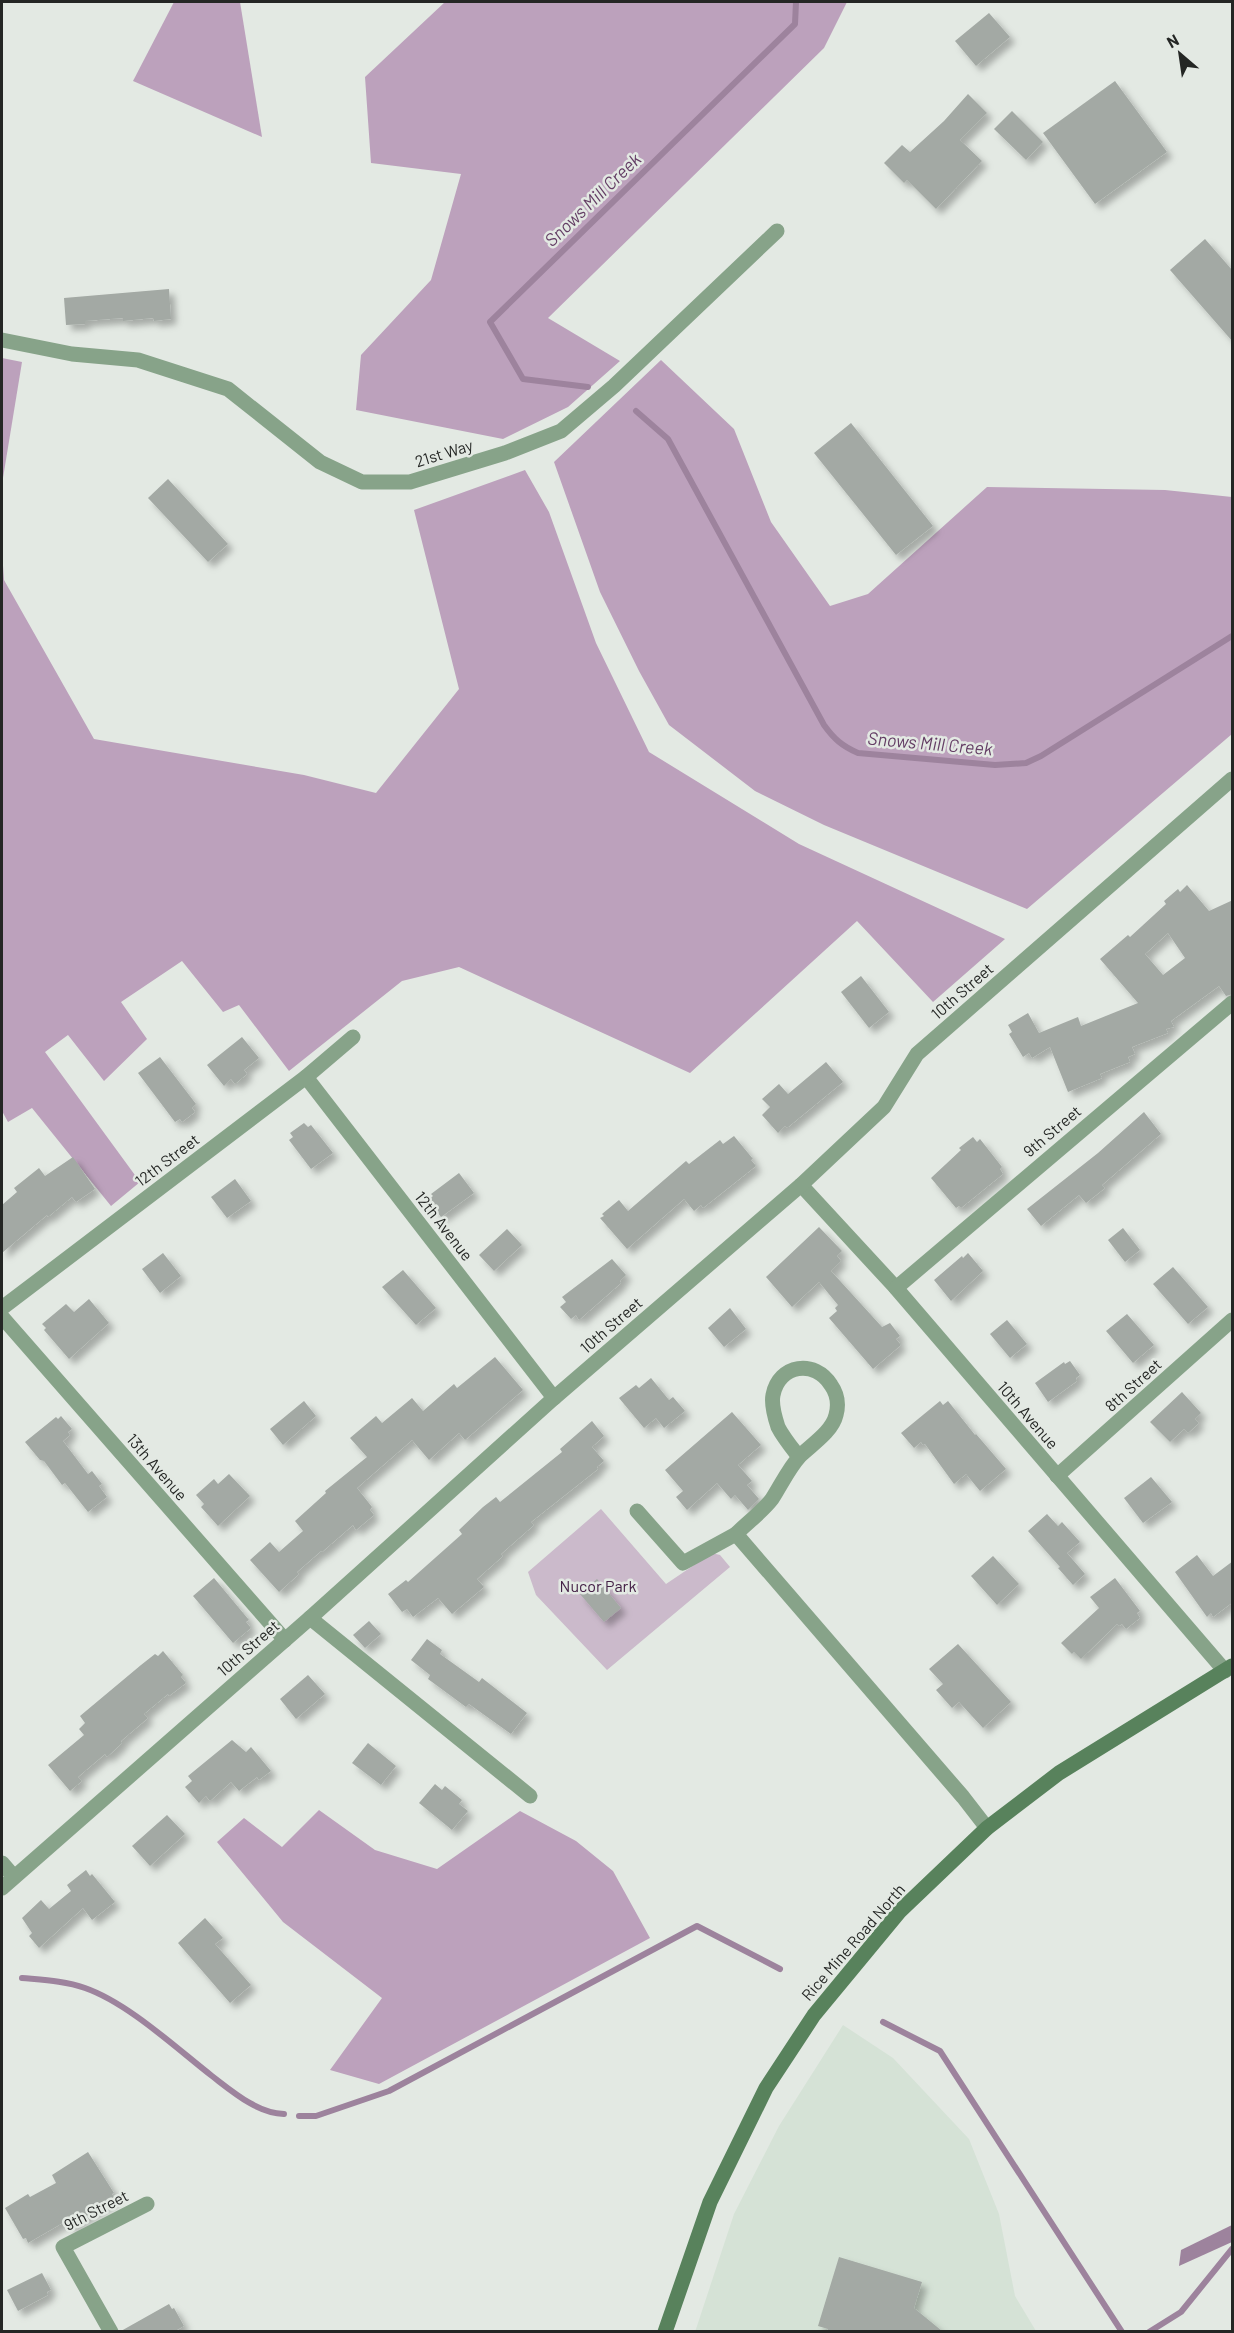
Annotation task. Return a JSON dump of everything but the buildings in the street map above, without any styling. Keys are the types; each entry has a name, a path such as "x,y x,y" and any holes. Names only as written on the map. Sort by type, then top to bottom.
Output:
{"main road":[{"name":"Rice Mine Road North","path":"665,2331 710,2202 766,2088 814,2015 900,1911 987,1828 1059,1773 1229,1668"}],"street":[{"name":"21st Way","path":"2,340 72,354 138,360 228,389 320,462 362,482 410,482 505,453 561,431 614,386 777,231"},
{"name":"10th Street","path":"2,1888 310,1618 554,1398 801,1185 884,1107 917,1054 1233,779"},
{"name":"9th Street","path":"896,1288 1233,1003"},
{"name":"12th Street","path":"2,1308 306,1077 353,1037"},
{"name":"12th Avenue","path":"306,1077 554,1398"},
{"name":"10th Avenue","path":"801,1185 896,1288 1057,1476 1229,1668"},
{"name":"13th Avenue","path":"2,1317 285,1640"},
{"name":"8th Street","path":"1057,1476 1233,1320"},
{"path":"637,1511 683,1563 736,1534 770,1501 799,1457 836,1419 838,1398 825,1376 814,1369 792,1370 784,1377 773,1395 779,1428 799,1457"},
{"path":"736,1534 963,1797 987,1828"},
{"path":"310,1618 530,1796"},
{"path":"2,1863 14,1877"},
{"name":"9th Street","path":"111,2331 63,2247 147,2204"}],"shaded area":[{"path":"174,2 240,2 262,137 133,81"},
{"path":"445,2 847,2 824,48 548,318 620,361 568,407 503,439 356,410 361,355 431,280 461,174 371,163 365,77"},
{"path":"2,358 22,362 2,484"},
{"path":"661,360 734,429 771,522 830,606 868,594 987,487 1165,490 1232,497 1232,734 1027,909 824,825 755,791 669,725 600,592 554,462"},
{"path":"525,470 549,512 596,643 649,752 799,844 1005,939 933,1002 857,921 690,1073 459,967 402,981 289,1071 239,1005 223,1012 182,961 121,1002 147,1039 104,1081 68,1035 45,1052 140,1182 111,1206 32,1108 8,1122 2,1111 2,551 4,580 94,739 304,775 376,793 459,689 414,510"},
{"path":"319,1810 375,1850 437,1869 520,1811 576,1841 613,1871 650,1938 379,2084 330,2070 382,1998 283,1922 217,1842 244,1818 282,1847"},
{"path":"843,2025 893,2058 969,2139 999,2214 1015,2296 1036,2331 695,2332 734,2214 779,2126"},
{"path":"1232,2225 1232,2242 1179,2266 1181,2250"}],"green space":[{"name":"Nucor Park","path":"601,1509 666,1584 712,1553 720,1555 730,1567 607,1670 536,1595 528,1572"}],"waterway":[{"name":"Snows Mill Creek","path":"588,387 523,379 490,322 795,24 796,2"},
{"name":"Snows Mill Creek","path":"636,411 668,439 824,725 839,742 858,753 995,765 1026,763 1041,756 1232,636"},
{"path":"299,2116 316,2116 389,2091 697,1926 780,1969"},
{"path":"22,1978 70,1984 101,1995 135,2015 246,2101 264,2110 284,2114"},
{"path":"883,2022 940,2051 1122,2332"},
{"path":"1149,2332 1181,2312 1232,2249"}]}
